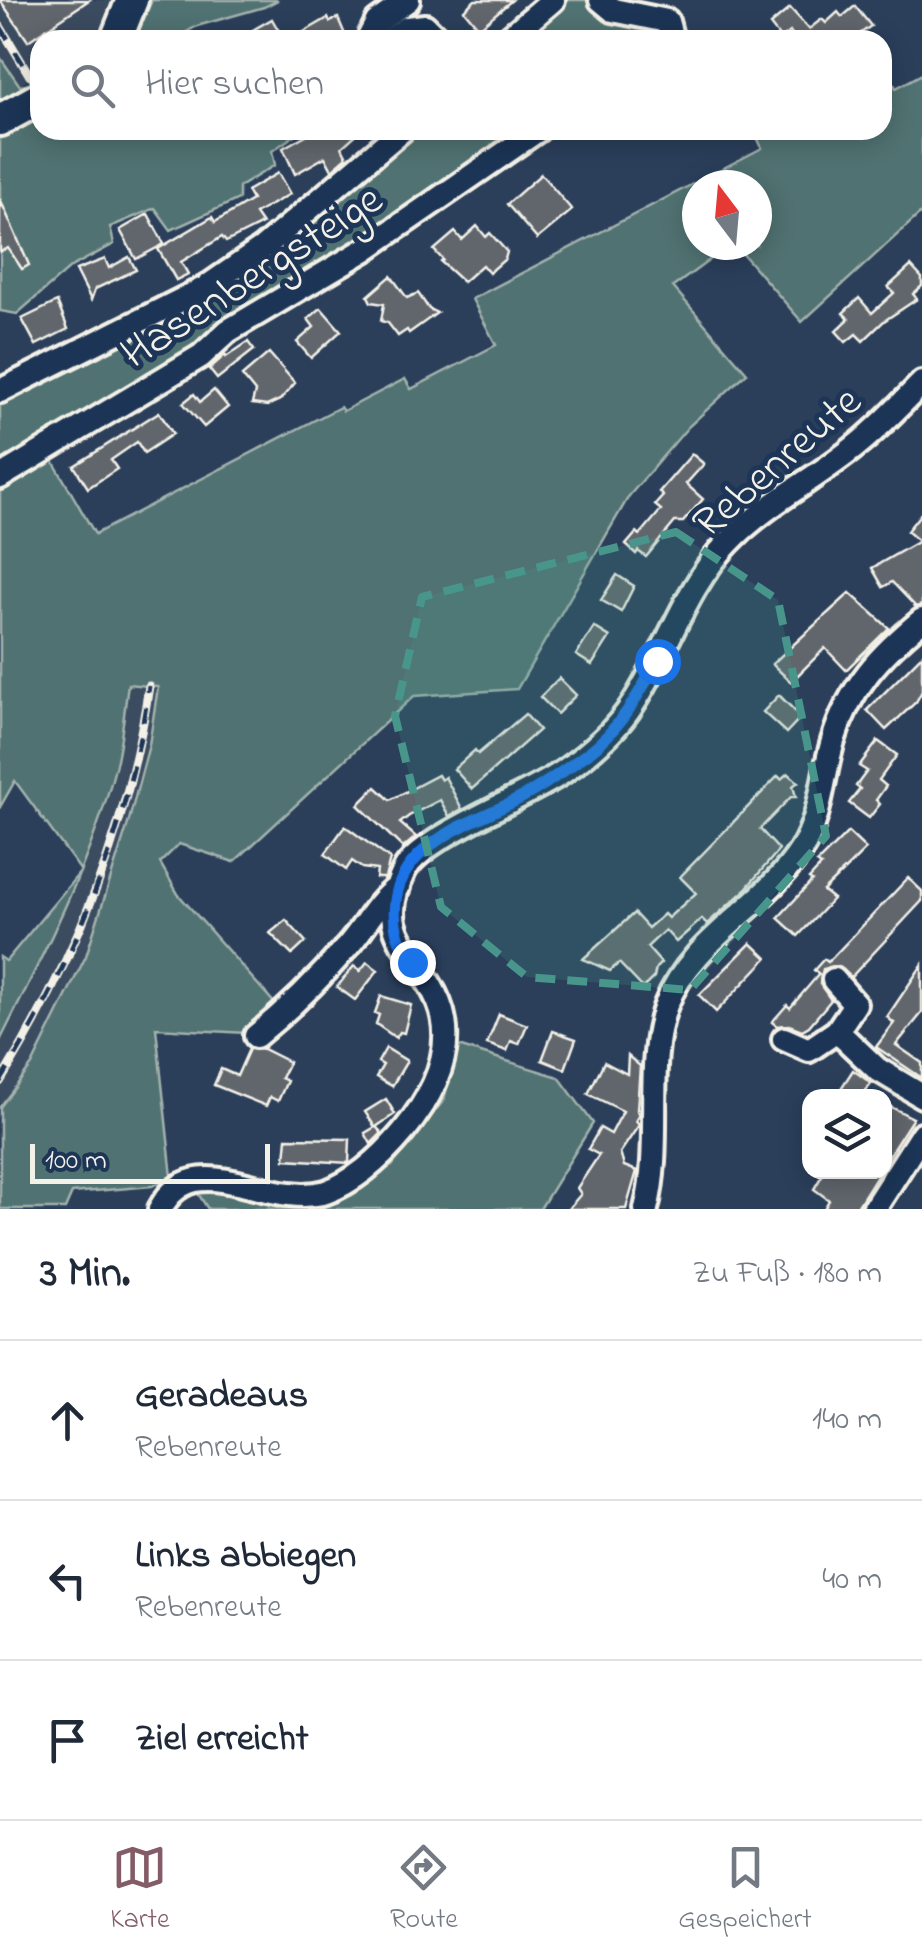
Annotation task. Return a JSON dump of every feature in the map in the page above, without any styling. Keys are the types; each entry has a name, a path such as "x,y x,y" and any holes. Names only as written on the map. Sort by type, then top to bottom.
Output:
{"main road":[{"path":"120,30 132,0"},
{"path":"0,120 30,104"}],"street":[{"path":"373,30 377,22 408,0"},
{"path":"518,30 553,0"},
{"path":"601,0 613,10 667,22 669,30"},
{"path":"405,30 425,26 429,30"},
{"name":"Hasenbergsteige","path":"0,391 206,288 263,248 390,140"},
{"name":"Hasenbergsteige","path":"0,478 201,356 228,330 366,249 524,140"},
{"name":"Rebenreute","path":"256,1036 288,1010 350,944 386,896 398,887 406,868 420,852 522,797 593,750 631,708 679,616 730,540 858,445 922,383"},
{"path":"646,1209 653,1171 658,1042 667,1003 689,968 801,850 818,810 833,740 848,705 881,654 922,620"},
{"path":"160,1209 175,1188 198,1178 264,1193 323,1193 354,1178 403,1132 438,1073 446,1034 434,992 398,942 394,926 398,887"},
{"path":"784,1039 808,1050 837,1031 855,1004 834,980"},
{"path":"837,1031 877,1069 922,1096"},
{"path":"874,1209 922,1134"}],"highlighted area":[{"path":"676,532 778,600 826,836 690,990 527,977 441,907 395,716 422,597"}],"shaded area":[{"path":"0,0 112,0 98,30 30,30 30,77 20,86 0,57"},
{"path":"129,683 158,687 149,745 128,824 86,956 32,1065 0,1107 0,1041 81,871 115,767"}],"green space":[{"path":"152,0 278,0 190,30 139,30"},
{"path":"563,0 596,0 664,25 664,30 528,30"},
{"path":"0,57 20,86 30,84 30,140 288,140 272,151 275,165 239,187 239,199 171,230 155,208 110,227 114,244 71,267 17,314 0,311"},
{"path":"922,74 922,212 802,322 748,260 772,260 772,170 720,170 762,148 758,140 892,140 892,81 896,88"},
{"path":"400,140 522,140 0,476 0,401 211,291"},
{"path":"682,190 682,260 710,260 673,287 747,373 688,427 629,496 517,689 414,696 234,862 179,844 160,863 178,894 276,1005 246,1033 156,1028 172,1177 152,1186 72,1193 65,1209 0,1209 0,1107 32,1065 86,956 128,824 149,745 158,687 128,684 115,768 81,870 15,781 0,807 0,487 49,454 95,534 340,407 343,411 405,379 411,389 496,345 472,299"},
{"path":"80,873 0,1041 0,957 6,961"},
{"path":"458,1046 559,1077 593,1123 540,1209 208,1209 197,1192 216,1189 320,1205 392,1166 444,1100"}],"building":[{"path":"0,0 89,0 44,30 30,30 28,41"},
{"path":"475,0 512,0 479,28 464,10"},
{"path":"855,6 871,26 865,30 774,30 770,25 790,8 809,29 822,19 826,23 838,12 842,17"},
{"path":"328,18 330,22 338,18 343,30 307,30"},
{"path":"272,19 278,30 253,30"},
{"path":"297,140 350,140 342,147 347,157 332,170 325,157 295,174 283,148"},
{"path":"278,173 290,194 255,214 262,224 226,242 222,237 181,262 188,274 176,280 158,249 212,217 215,222 252,200 247,191"},
{"path":"541,174 572,210 537,239 507,204"},
{"path":"0,199 29,265 22,269 8,248 0,252"},
{"path":"148,214 164,244 136,259 120,230"},
{"path":"477,226 486,237 490,233 507,252 505,259 489,273 482,265 463,282 434,250 455,232 462,240"},
{"path":"129,257 136,270 95,289 91,300 76,270 105,259 109,268"},
{"path":"911,266 922,278 922,286 913,294 917,299 863,341 856,334 846,342 836,331 849,319 843,313 859,298 872,313 894,293 888,287"},
{"path":"391,276 407,298 418,293 429,309 437,313 409,333 407,330 398,336 388,323 381,321 384,304 371,302 368,296"},
{"path":"57,302 68,329 36,345 22,319"},
{"path":"321,308 341,331 311,358 297,342 314,327 308,319"},
{"path":"248,342 254,350 217,379 209,369"},
{"path":"269,353 295,383 280,400 267,406 252,404 255,392 242,376"},
{"path":"214,390 228,407 204,427 183,403 194,394 200,402"},
{"path":"159,412 173,434 144,453 137,442 111,460 117,469 88,488 74,466"},
{"path":"692,454 704,464 686,484 703,499 683,522 675,522 646,557 638,551 636,554 626,545 661,510 655,505 663,496 659,492"},
{"path":"922,512 922,605 916,607 892,582 883,587 872,568 919,541 907,531"},
{"path":"617,575 634,586 621,612 601,600"},
{"path":"850,593 889,628 846,670 825,648 791,682 772,664"},
{"path":"594,627 610,637 592,665 576,655"},
{"path":"922,655 922,691 916,702 886,730 867,710"},
{"path":"559,678 576,695 557,714 540,697"},
{"path":"779,695 801,717 786,733 763,712"},
{"path":"525,714 539,730 472,789 454,769"},
{"path":"878,741 897,755 879,780 886,786 876,800 880,804 869,818 849,803 867,771 859,766"},
{"path":"788,773 798,782 793,786 796,797 791,797 760,829 779,850 743,892 707,924 702,919 676,942 665,930 647,947 661,963 643,988 619,963 610,971 583,959 634,913 648,928 664,914 668,918 696,893 680,877 778,776 781,779"},
{"path":"438,775 441,780 445,777 462,809 449,816 440,800 409,816 400,823 416,837 403,848 358,805 376,787 390,800"},
{"path":"345,826 390,859 385,878 376,878 377,870 362,868 352,861 346,870 325,854"},
{"path":"848,832 866,849 823,891 833,899 798,936 778,918 812,881 809,879 821,866 817,863"},
{"path":"908,878 922,891 922,901 851,977 838,966 823,969 820,984 831,1000 809,1026 802,1030 772,1022 787,1005 790,1008 819,974 814,970 824,959 828,962"},
{"path":"286,920 306,942 292,955 270,933"},
{"path":"751,943 767,958 716,1012 699,995"},
{"path":"367,962 378,970 355,1000 337,987 354,966 360,971"},
{"path":"922,965 922,1013 896,1045 922,1063 922,1078 876,1047 894,1023 887,1017"},
{"path":"381,996 411,1005 404,1033 396,1038 376,1024"},
{"path":"499,1014 527,1025 519,1044 511,1041 507,1051 487,1044"},
{"path":"553,1031 576,1039 565,1069 542,1060"},
{"path":"386,1048 407,1061 392,1086 376,1077"},
{"path":"249,1049 263,1049 289,1062 281,1078 287,1081 278,1101 270,1097 266,1106 214,1085 221,1069 237,1076"},
{"path":"628,1056 640,1066 636,1120 639,1125 620,1153 624,1166 637,1171 626,1209 568,1209 581,1194 577,1188 599,1155 588,1149 600,1128 611,1134 623,1111 588,1094 604,1062 627,1074"},
{"path":"853,1070 871,1083 867,1089 841,1089"},
{"path":"386,1099 395,1114 376,1127 382,1133 371,1144 365,1133 375,1127 365,1112"},
{"path":"892,1108 913,1118 892,1151"},
{"path":"287,1138 350,1139 349,1163 285,1159"},
{"path":"820,1179 875,1179 856,1209 824,1209 829,1200 814,1189"}],"railway":[{"path":"0,26 30,76"},
{"path":"0,1082 52,988 95,892 128,791 149,686"}],"route":[{"path":"412,962 398,942 394,926 398,887 406,868 420,852 522,797 593,750 631,708 657,661"}]}
